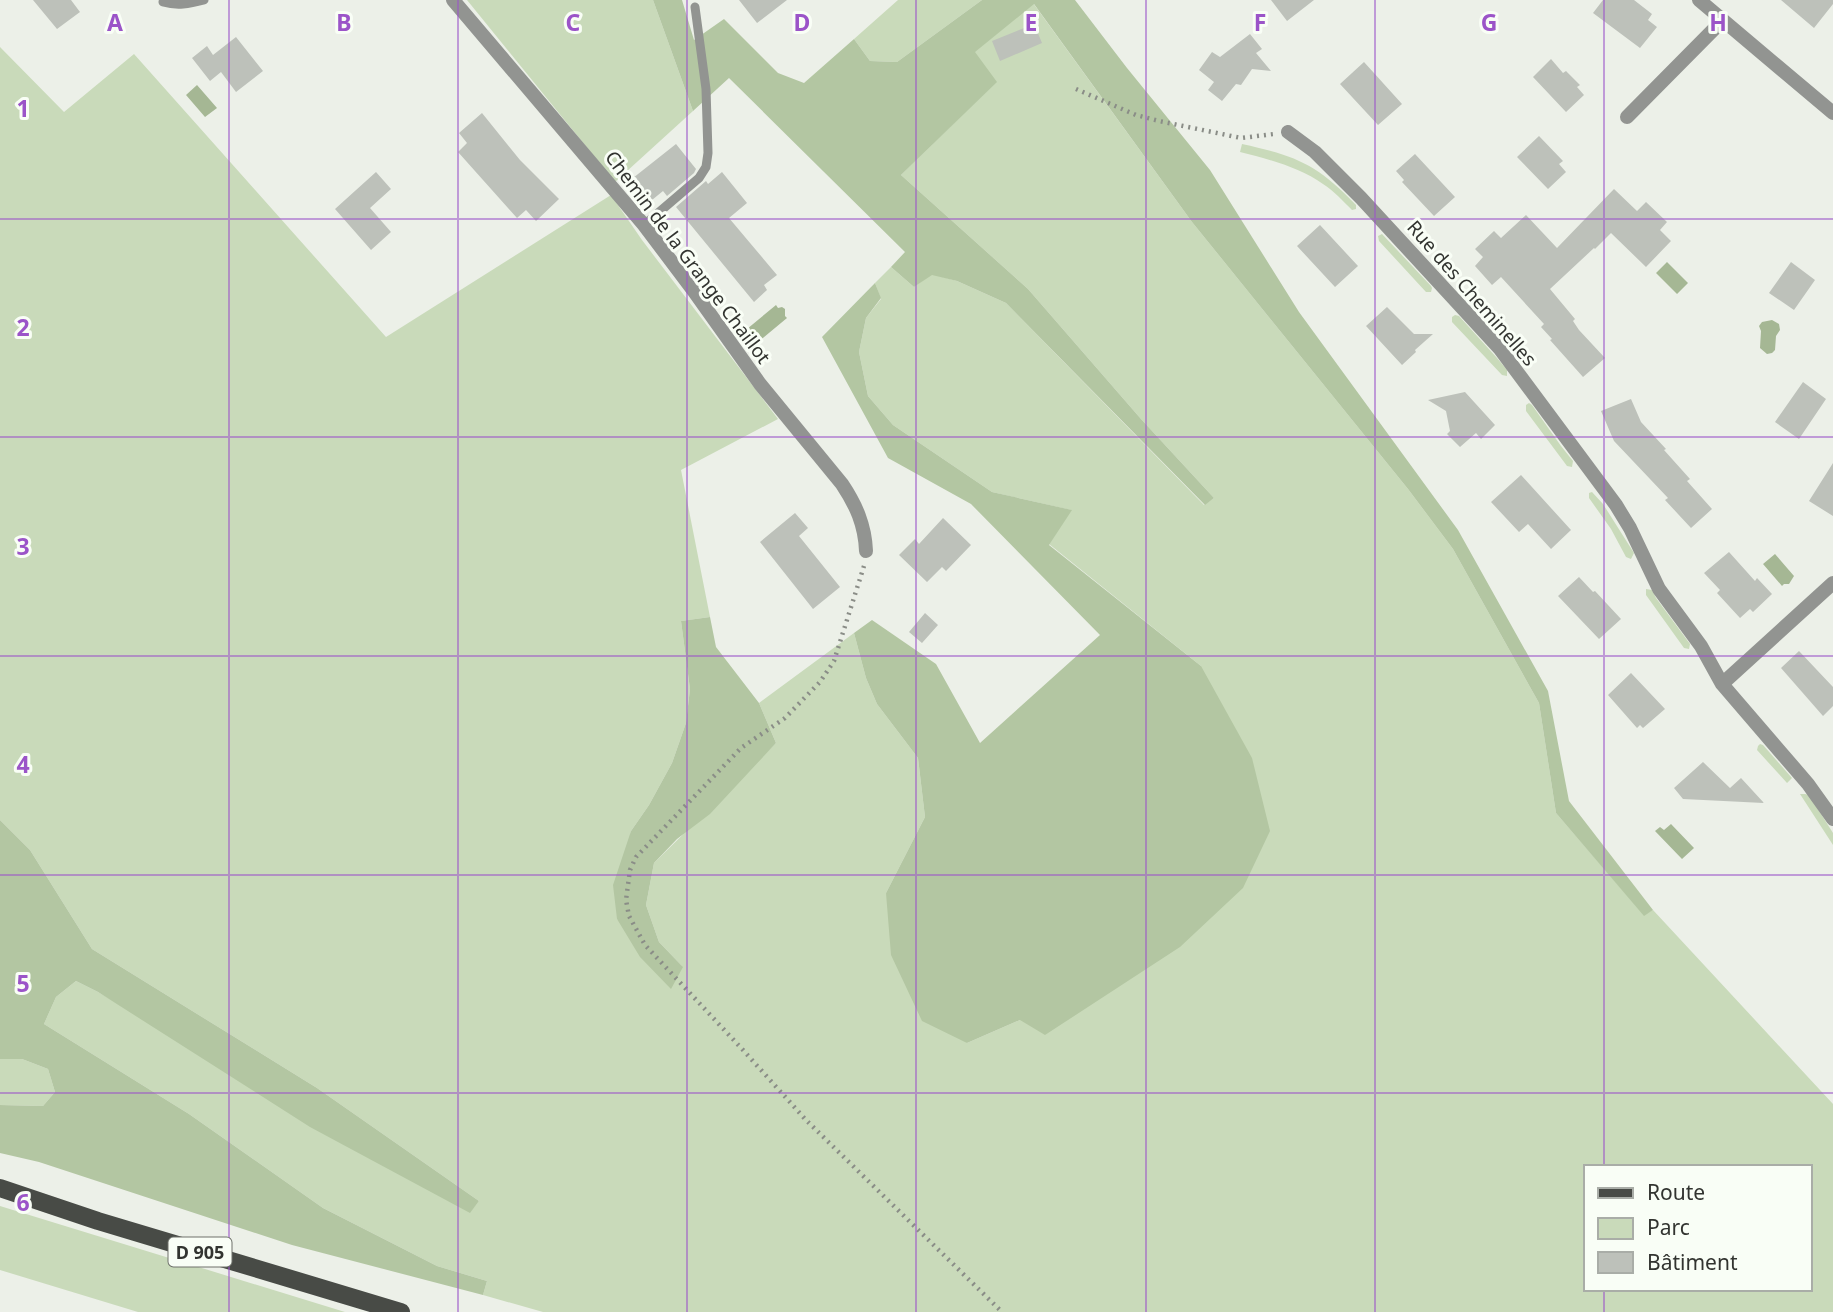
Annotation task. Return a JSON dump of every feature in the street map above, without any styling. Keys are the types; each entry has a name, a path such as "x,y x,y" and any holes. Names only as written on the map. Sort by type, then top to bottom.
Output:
{"main road":[{"name":"D 905","path":"0,1188 99,1221 401,1312"}],"street":[{"name":"Chemin de la Grange Chaillot","path":"453,0 644,225 760,384 842,484 861,519 866,551"},
{"path":"1699,0 1833,113"},
{"path":"1628,117 1723,20"},
{"name":"Rue des Cheminelles","path":"1288,132 1315,152 1341,177 1500,349 1616,505 1659,589 1701,646 1722,684 1808,784 1833,819"},
{"path":"1722,684 1833,583"}],"lane":[{"path":"163,2 173,5 204,0"},
{"path":"644,225 699,178 706,167 706,89 695,7"}],"path":[{"path":"1076,89 1136,115 1241,138 1288,132"},
{"path":"866,551 861,579 834,661 820,682 785,718 741,748 636,857 630,870 626,900 629,916 645,945 814,1128 1002,1312"}],"green space":[{"path":"467,0 653,0 693,111 615,182"},
{"path":"898,0 982,0 897,62 870,61 854,39"},
{"path":"1033,3 1192,222 1408,489 1453,549 1539,703 1556,813 1644,915 1653,910 1833,1104 1833,1312 543,1312 483,1295 487,1281 437,1266 323,1208 189,1114 44,1024 56,997 76,981 470,1212 479,1201 317,1088 92,949 30,850 0,820 0,47 64,112 134,54 386,337 611,195 778,419 681,470 710,617 681,621 690,689 686,723 672,763 631,831 617,919 683,967 659,942 646,905 654,863 776,743 759,703 854,633 866,678 877,704 918,758 925,817 886,893 967,1043 1020,1020 1201,666 1049,544 1071,510 992,492 893,425 868,396 859,352 866,318 881,299 875,283 891,267 914,287 932,274 957,281 1006,303 1204,505 1214,498 1028,289 901,175 996,82 974,52"},
{"path":"1242,144 1305,164 1342,191 1356,205 1356,209 1352,210 1327,187 1294,168 1240,152"},
{"path":"1382,234 1431,286 1431,292 1426,292 1379,241 1378,236"},
{"path":"1455,315 1459,316 1497,358 1507,370 1507,376 1502,375 1452,322"},
{"path":"1529,403 1573,461 1572,467 1567,466 1526,411 1526,405"},
{"path":"1592,492 1603,504 1634,553 1631,559 1626,557 1611,529 1589,498 1589,493"},
{"path":"1646,589 1652,590 1690,644 1689,649 1684,648 1646,595"},
{"path":"1760,744 1792,778 1787,783 1757,750"},
{"path":"1800,794 1809,795 1833,833 1833,845"},
{"path":"0,1059 22,1059 48,1069 55,1092 43,1106 0,1105"},
{"path":"0,1206 345,1312 138,1312 0,1270"}],"shaded area":[{"path":"653,0 682,0 694,40 724,19 778,73 804,83 854,39 870,61 897,62 982,0 1075,0 1210,170 1299,312 1458,530 1548,691 1569,801 1653,910 1644,916 1556,813 1539,703 1453,549 1408,489 1192,222 1034,4 975,52 997,82 901,175 1028,289 1214,498 1205,505 1006,303 957,281 932,275 914,287 891,267 905,252 729,78 693,111"},
{"path":"197,85 217,108 205,117 186,95"},
{"path":"1667,262 1688,283 1677,294 1656,273"},
{"path":"875,283 881,298 866,318 859,352 868,396 893,425 992,492 1072,510 1049,545 1201,666 1252,758 1270,831 1243,888 1180,947 1045,1035 1020,1020 967,1043 922,1021 891,955 886,893 925,817 918,758 877,704 866,678 854,633 872,620 936,664 980,743 1100,635 971,504 888,458 822,337"},
{"path":"776,305 785,309 787,318 758,342 747,329"},
{"path":"1772,320 1779,324 1780,330 1776,336 1775,350 1767,354 1760,348 1759,326 1762,322"},
{"path":"1775,554 1794,576 1789,584 1782,586 1763,564"},
{"path":"710,617 716,647 759,703 776,743 710,814 677,839 654,863 646,905 659,942 683,967 671,989 640,957 617,919 613,885 631,831 672,763 686,723 690,689 681,621"},
{"path":"0,820 30,850 92,949 317,1088 479,1201 470,1213 310,1127 98,992 76,981 56,997 44,1024 189,1114 323,1208 437,1266 487,1281 483,1295 292,1245 39,1162 0,1153 0,1105 43,1106 55,1092 48,1069 22,1059 0,1059"},
{"path":"1671,824 1694,848 1682,859 1655,831 1660,827 1664,830"}],"building":[{"path":"33,0 71,0 80,12 57,29"},
{"path":"739,0 787,0 757,23"},
{"path":"1271,0 1314,0 1287,21"},
{"path":"1603,0 1634,0 1652,14 1648,20 1657,27 1640,48 1593,13"},
{"path":"1781,0 1833,0 1833,4 1814,28"},
{"path":"1034,24 1042,43 1000,61 992,41"},
{"path":"1250,34 1262,49 1256,53 1271,71 1252,69 1241,85 1236,84 1222,101 1208,90 1214,82 1199,70 1212,52 1220,57"},
{"path":"236,37 263,71 236,92 221,72 210,81 192,58 207,46 213,55"},
{"path":"1551,59 1563,73 1566,71 1580,85 1577,87 1584,95 1566,112 1533,77"},
{"path":"1364,62 1402,104 1378,125 1340,84"},
{"path":"482,113 520,160 559,199 536,221 526,210 517,218 458,152 467,143 459,133"},
{"path":"1539,136 1563,161 1559,164 1566,172 1548,189 1517,157"},
{"path":"676,144 696,169 667,196 663,191 652,200 633,178"},
{"path":"1415,154 1455,197 1434,216 1402,182 1404,180 1396,171"},
{"path":"376,172 391,189 370,208 391,232 371,250 335,209"},
{"path":"722,172 747,203 729,218 777,275 764,285 767,290 754,302 676,207 706,181 708,184"},
{"path":"1614,189 1637,211 1646,202 1667,222 1660,230 1671,241 1646,267 1611,233 1550,289 1575,319 1573,321 1579,330 1605,358 1583,377 1550,340 1552,339 1541,327 1544,324 1501,277 1492,285 1475,266 1483,257 1475,249 1494,231 1501,238 1526,215 1557,248"},
{"path":"1320,225 1358,266 1335,287 1297,246"},
{"path":"1791,262 1815,280 1794,310 1769,293"},
{"path":"1387,307 1414,334 1433,334 1402,365 1366,326"},
{"path":"1803,382 1826,399 1799,439 1775,422"},
{"path":"1465,392 1495,425 1481,439 1476,433 1460,447 1447,434 1450,431 1446,411 1428,400"},
{"path":"1631,399 1641,422 1666,449 1664,450 1690,479 1687,481 1712,509 1691,528 1665,500 1668,498 1614,441 1601,411"},
{"path":"1833,463 1833,516 1809,501"},
{"path":"1521,475 1571,530 1551,549 1528,524 1519,532 1491,502"},
{"path":"795,513 808,528 799,536 840,587 813,609 760,542"},
{"path":"943,518 971,545 946,571 942,567 927,582 899,555 915,539 919,544"},
{"path":"1729,552 1755,581 1757,578 1772,594 1753,612 1750,609 1740,618 1717,593 1720,590 1704,573"},
{"path":"1579,577 1621,619 1599,639 1558,596"},
{"path":"925,613 938,625 922,643 909,632"},
{"path":"1799,651 1833,687 1833,706 1823,716 1781,668"},
{"path":"1631,673 1665,709 1643,728 1640,725 1637,728 1608,695"},
{"path":"1703,762 1730,788 1741,778 1764,803 1683,799 1674,788"}]}
